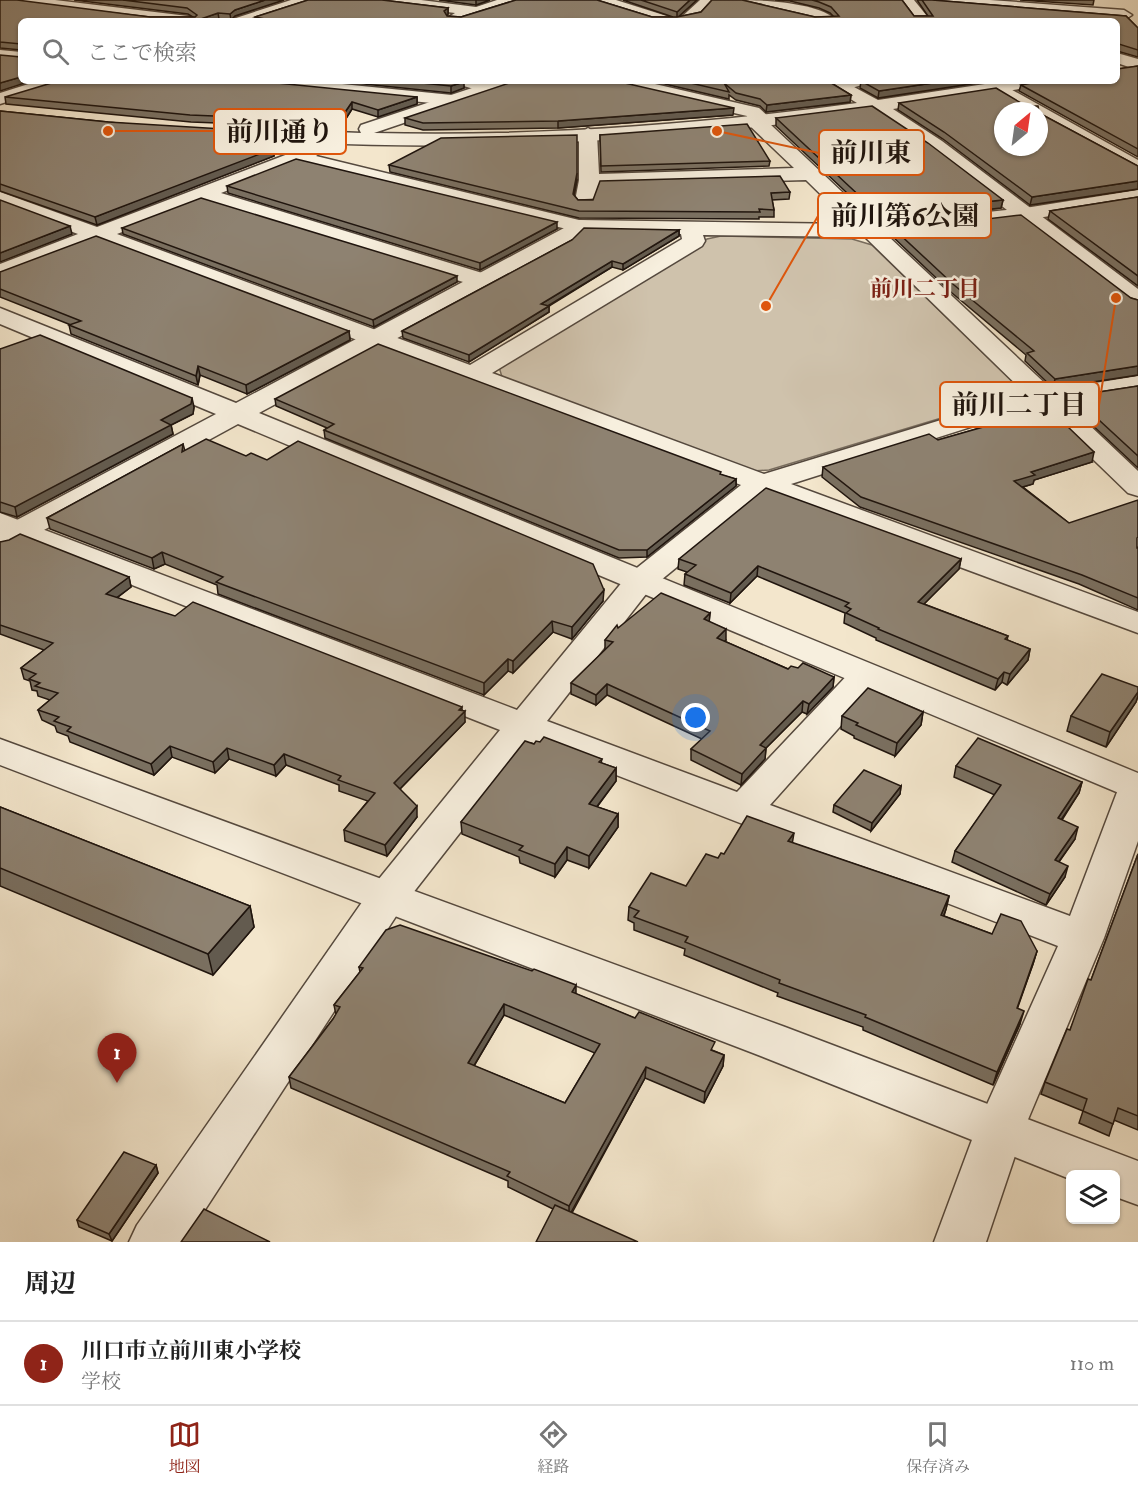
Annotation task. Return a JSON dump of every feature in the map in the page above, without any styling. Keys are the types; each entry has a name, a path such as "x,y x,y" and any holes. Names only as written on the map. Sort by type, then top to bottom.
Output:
{"street":[{"path":"19,0 164,18"},
{"path":"85,8 110,0"},
{"path":"250,18 306,0"},
{"path":"383,0 476,11"},
{"path":"454,18 513,0"},
{"path":"600,0 658,18"},
{"path":"689,18 702,9 708,0"},
{"path":"744,0 791,4 822,18"},
{"path":"906,0 921,18"},
{"path":"932,0 994,2 1131,19"},
{"path":"1096,0 1131,19"},
{"path":"0,55 18,57"},
{"path":"1120,59 1138,65"},
{"path":"1120,68 1138,65"},
{"path":"4,108 49,84"},
{"path":"289,84 452,100"},
{"path":"0,272 344,138 501,84"},
{"path":"634,84 753,112 811,174 1138,487"},
{"path":"843,84 934,145 1138,300"},
{"path":"241,134 344,138 588,134 760,121 1018,84"},
{"path":"998,87 1138,168"},
{"path":"6,531 236,413 563,239 579,226 589,180 588,134"},
{"path":"295,157 579,226 872,231 1025,214 1138,196"},
{"path":"589,180 811,174"},
{"path":"202,194 484,281"},
{"path":"0,198 378,338 759,484 1138,623"},
{"path":"472,374 694,241 691,229"},
{"path":"0,315 1138,788 1083,938 1000,1129 960,1242"},
{"path":"155,1242 388,896 639,582 759,484 1020,403 1138,384"},
{"path":"6,531 1083,938"},
{"path":"743,810 866,676"},
{"path":"0,751 226,838 388,896 1138,1183"}],"shaded area":[{"path":"721,236 852,239 872,245 1020,389 1011,397 769,470 753,471 502,377 499,367 707,239"}],"building":[{"path":"0,0 17,0 150,17 195,17 197,15 187,8 123,0 265,0 235,10 230,14 218,13 204,18 18,18 18,44 0,42"},
{"path":"308,0 382,0 448,8 444,11 447,16 461,17 516,0 597,0 652,17 677,17 701,12 712,0 742,0 815,17 839,16 831,7 812,0 902,0 914,16 933,16 922,0 932,0 1126,16 1138,28 1138,50 1120,44 1120,18 255,17"},
{"path":"641,0 690,0 677,12"},
{"path":"0,55 18,57 18,78 0,83"},
{"path":"1138,66 1138,149 1021,85 1120,84 1120,69"},
{"path":"48,84 287,84 417,97 378,110 352,102 339,121 190,115 5,97"},
{"path":"431,84 458,84 451,86"},
{"path":"506,84 629,84 734,108 558,121 423,123 405,118"},
{"path":"695,84 725,84 729,92"},
{"path":"725,84 833,84 851,95 767,105 760,99 736,93"},
{"path":"866,84 926,84 879,91"},
{"path":"996,88 1019,102 994,102 994,156 1048,156 1048,118 1138,166 1138,181 1032,197 944,132 899,103"},
{"path":"872,106 928,143 1003,200 884,212 870,200 865,201 776,118"},
{"path":"0,111 108,122 305,134 269,148 273,149 95,217 0,184"},
{"path":"747,124 770,161 601,166 600,135"},
{"path":"577,135 577,173 573,194 578,200 593,200 600,181 780,176 790,192 771,193 774,210 759,209 760,212 579,211 389,165 441,138"},
{"path":"296,159 557,222 480,263 227,186"},
{"path":"1138,197 1138,276 1050,211"},
{"path":"201,198 457,276 373,320 122,228"},
{"path":"0,200 70,226 0,253"},
{"path":"1021,215 1131,298 1138,300 1138,366 1055,379 1027,353 1034,351 954,285 895,230"},
{"path":"584,228 679,230 623,264 612,261 541,304 549,306 469,355 402,331 572,240"},
{"path":"96,236 349,331 246,385 198,366 196,376 69,325 81,321 0,289 0,272"},
{"path":"40,335 192,398 191,404 161,420 171,425 15,507 0,502 0,349"},
{"path":"378,344 736,479 647,550 619,550 324,430 334,424 275,399"},
{"path":"1138,386 1138,456 1073,396"},
{"path":"1041,401 1094,452 1031,472 1035,475 1014,481 1069,523 1138,500 1138,598 1082,575 861,497 823,467 929,434 938,440 1015,418 1004,410"},
{"path":"206,439 246,456 251,453 267,460 298,441 593,564 604,590 572,627 552,621 513,661 508,659 484,683 216,582 223,577 162,552 152,558 47,518 183,444 182,452"},
{"path":"766,488 961,559 918,602 1008,636 1005,639 1030,649 1010,674 1004,672 998,679 878,629 846,613 851,609 845,606 849,603 758,566 731,593 685,574 696,565 679,559"},
{"path":"20,534 129,577 106,594 175,616 193,602 462,707 459,710 465,711 394,783 417,806 385,845 344,830 375,793 338,780 341,776 284,754 274,765 227,748 213,762 170,746 151,764 67,731 71,727 54,721 59,717 38,710 58,693 35,686 40,683 29,679 36,674 21,668 53,643 0,625 0,542"},
{"path":"661,593 710,613 704,619 726,629 717,638 788,669 791,666 798,668 803,663 834,677 809,704 803,701 760,745 766,748 742,774 691,749 710,731 607,684 596,695 571,683 613,642 605,640 617,625 618,628"},
{"path":"1102,674 1138,687 1138,692 1110,732 1071,716"},
{"path":"868,688 923,712 897,743 856,725 858,723 842,716"},
{"path":"544,737 602,759 599,762 616,768 589,804 618,814 589,856 567,847 555,864 519,850 523,846 461,822 525,741 534,744 536,741 540,742"},
{"path":"978,738 1082,782 1058,818 1078,827 1055,860 1068,866 1050,894 955,851 1001,785 956,766"},
{"path":"864,770 901,786 872,823 834,805"},
{"path":"0,807 250,906 208,954 0,868"},
{"path":"747,816 794,833 788,841 949,896 941,915 992,934 1001,914 1021,921 1037,951 1017,1008 1024,1011 997,1072 865,1017 866,1015 779,983 780,980 685,942 688,937 634,917 639,911 629,907 651,873 686,886 706,854 718,858 721,853 724,854"},
{"path":"1138,854 1138,1116 1118,1108 1113,1124 1083,1111 1087,1099 1045,1082 1067,1029 1070,1030 1088,979 1091,980"},
{"path":"400,925 532,971 534,969 576,985 572,992 635,1018 639,1012 715,1042 711,1050 724,1055 705,1092 646,1067 569,1206 507,1176 510,1172 289,1077 333,1019 340,1007 334,1005 363,968 359,967 386,930","holes":["504,1004 600,1044 565,1103 468,1063"]},
{"path":"124,1152 156,1165 109,1234 77,1220"},
{"path":"555,1205 638,1242 536,1242"},
{"path":"204,1209 270,1242 181,1242"}],"place":[{"name":"前川通り","path":"108,131"},
{"name":"前川東","path":"717,131"},
{"name":"前川二丁目","path":"1116,298"},
{"name":"前川第6公園","path":"766,306"},
{"name":"川口市立前川東小学校","path":"117,1083"}],"district":[{"name":"前川二丁目","path":"925,288"}]}
